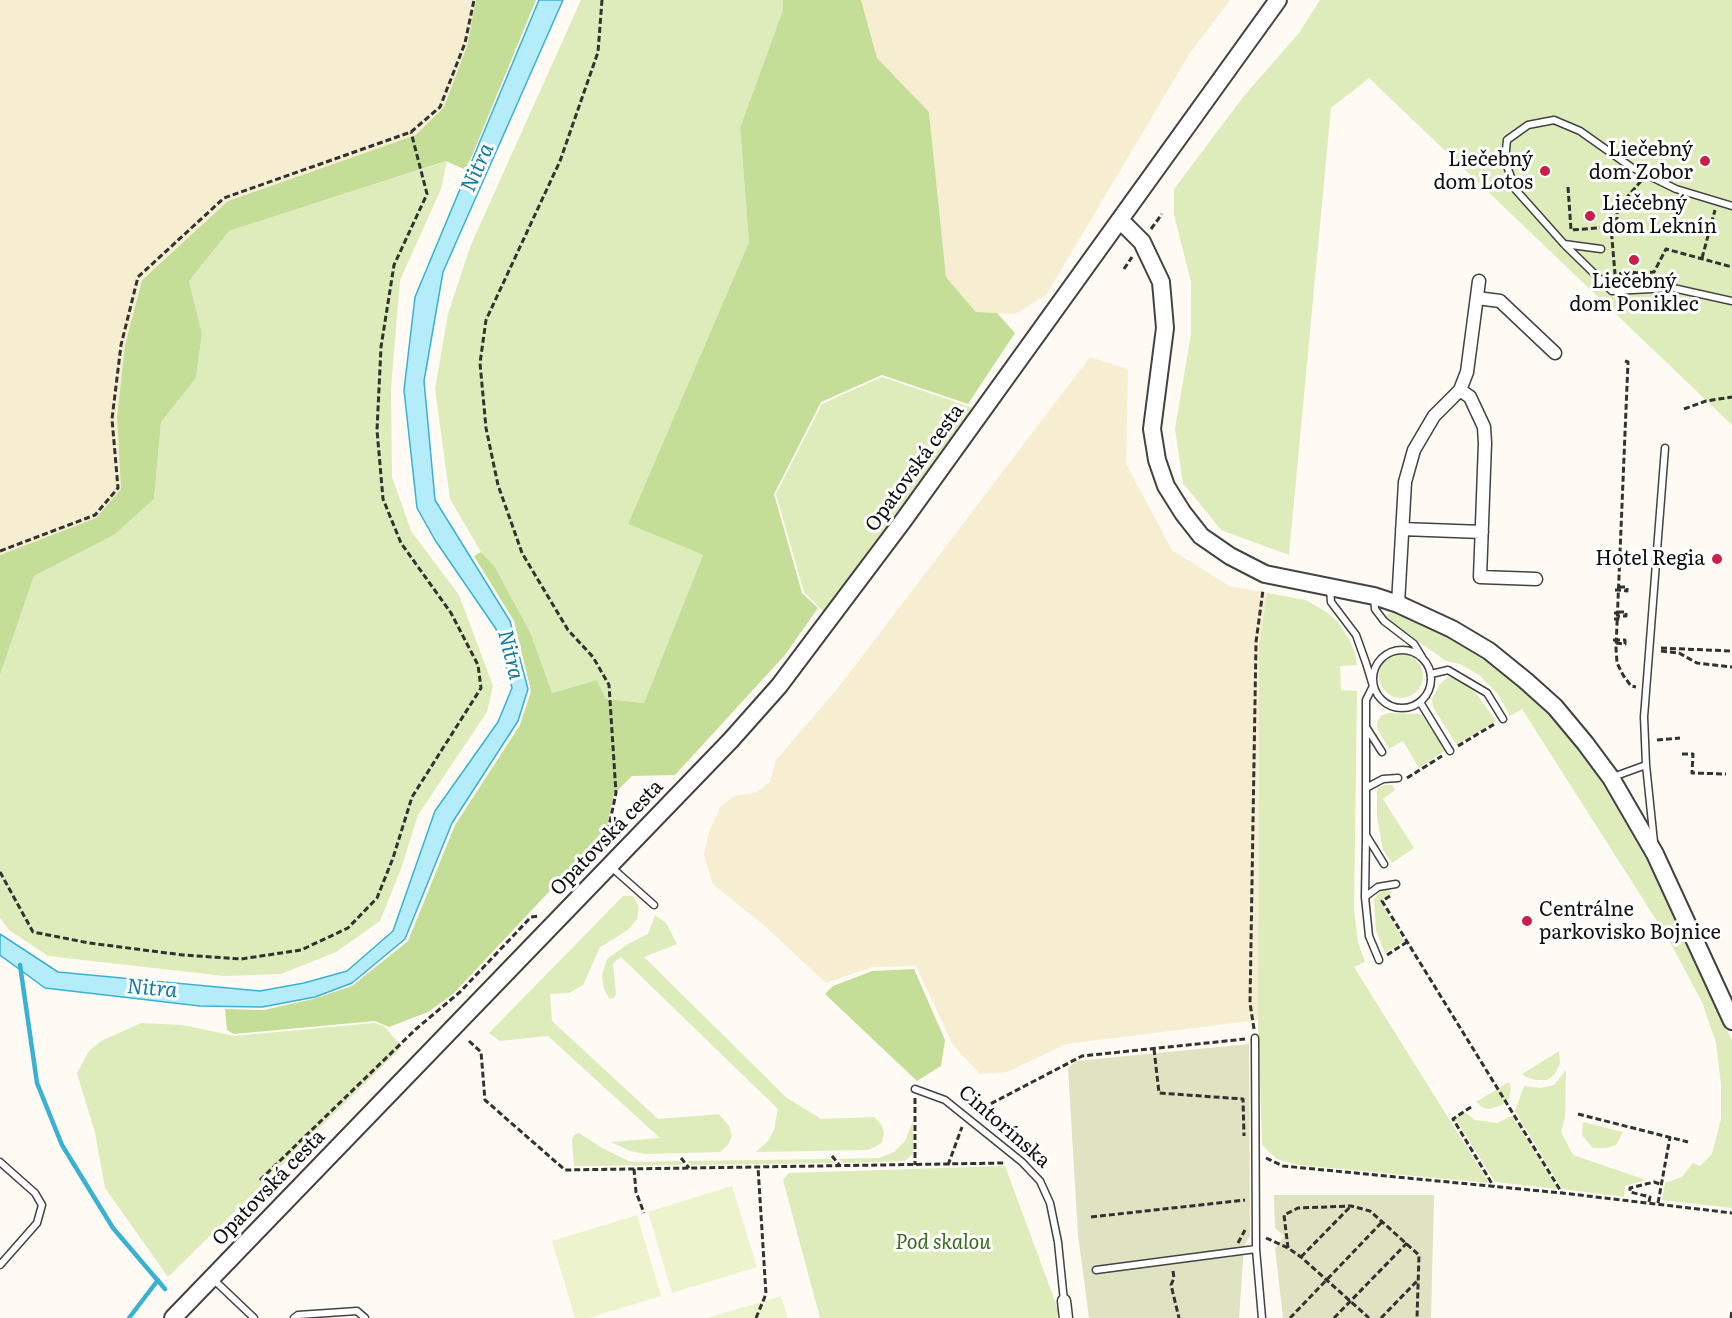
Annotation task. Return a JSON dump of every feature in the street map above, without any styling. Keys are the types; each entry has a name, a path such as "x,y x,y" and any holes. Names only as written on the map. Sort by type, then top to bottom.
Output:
{"street":[{"name":"Opatovská cesta","path":"173,1318 731,740 779,686 1027,350 1278,0"},
{"path":"1120,220 1142,242 1161,282 1165,328 1152,429 1156,460 1166,486 1183,513 1201,536 1230,556 1267,575 1374,596 1398,604 1452,629 1489,651 1555,707 1611,778 1655,854 1732,1021"},
{"path":"1398,604 1406,482 1414,450 1434,416 1460,390 1467,372 1479,281"},
{"path":"1477,298 1500,301 1555,353"},
{"path":"1460,390 1470,397 1484,427 1480,576 1536,579"},
{"path":"1402,529 1482,532"},
{"name":"Cintorínska","path":"1065,1301 1066,1318"}],"lane":[{"path":"1732,206 1676,189 1647,175 1631,167 1580,130 1554,120 1528,125 1507,140 1504,160 1515,189 1564,244 1612,291 1673,288 1732,301"},
{"path":"1564,244 1601,249"},
{"path":"1655,854 1646,765 1644,717 1665,448"},
{"path":"1329,586 1331,602 1356,636 1378,697 1398,708 1409,707 1419,702 1427,694 1431,684 1428,664 1414,644 1384,621 1375,609 1374,596"},
{"path":"1379,960 1369,936 1365,897 1366,700 1373,686 1373,671 1380,658 1393,650 1409,650 1422,657"},
{"path":"1431,674 1448,669 1486,693 1503,719"},
{"path":"1419,702 1450,751"},
{"path":"1366,727 1382,752"},
{"path":"1611,778 1646,765"},
{"path":"1366,788 1383,779 1399,780"},
{"path":"1366,835 1384,864"},
{"path":"609,866 654,905"},
{"path":"1365,897 1378,887 1396,884"},
{"path":"1255,1038 1256,1249 1262,1318"},
{"name":"Cintorínska","path":"915,1089 945,1100 1022,1162 1040,1181 1050,1203 1058,1242 1065,1301"},
{"path":"0,1162 35,1193 42,1205 37,1223 0,1265"},
{"path":"1096,1270 1256,1249"},
{"path":"212,1277 254,1318"},
{"path":"294,1318 298,1315 357,1311 365,1318"}],"path":[{"path":"0,551 95,515 118,488 112,419 121,345 138,277 224,198 411,132 440,107 465,44 474,0"},
{"path":"602,0 598,52 560,161 486,320 480,363 486,428 498,485 522,553 568,630 593,657 609,685 616,793 606,840 609,866"},
{"path":"0,872 33,932 89,943 183,955 241,959 300,950 348,928 377,898 393,858 412,796 481,688 478,665 451,613 401,543 383,499 377,430 381,347 394,265 427,194 411,132"},
{"path":"1647,175 1617,209 1617,218 1611,227 1615,274 1654,272 1666,249 1732,267"},
{"path":"1568,188 1571,230 1611,227"},
{"path":"1702,259 1717,202"},
{"path":"1625,362 1628,362 1619,529 1616,612 1618,619 1615,621 1615,642 1617,663 1623,675 1631,686 1646,689"},
{"path":"1684,409 1706,401 1732,397"},
{"path":"948,1165 965,1117 1082,1056 1255,1038 1250,1003 1256,642 1267,575"},
{"path":"1732,651 1661,650 1679,653 1697,663 1732,667"},
{"path":"1471,738 1503,719"},
{"path":"1657,740 1680,738"},
{"path":"1682,754 1693,754 1692,773 1726,774"},
{"path":"1399,780 1432,762"},
{"path":"1391,895 1382,901 1562,1193"},
{"path":"260,1180 416,1029 460,992 531,917 542,915 553,924"},
{"path":"469,1041 481,1052 484,1100 565,1170 915,1166 1022,1162"},
{"path":"1154,1048 1159,1093 1243,1099 1244,1144"},
{"path":"915,1089 915,1166"},
{"path":"1471,1107 1453,1119 1494,1187"},
{"path":"1578,1114 1688,1142"},
{"path":"1658,1203 1670,1137"},
{"path":"1256,1154 1283,1166 1658,1203 1732,1213"},
{"path":"832,1156 840,1166"},
{"path":"681,1158 689,1168"},
{"path":"756,1318 766,1294 758,1167"},
{"path":"634,1169 636,1192 644,1213"},
{"path":"1649,1203 1650,1197 1630,1192 1630,1188 1654,1182 1660,1184"},
{"path":"1091,1217 1245,1200 1245,1211"},
{"path":"1288,1248 1284,1215 1298,1208 1352,1206 1370,1211 1419,1255 1417,1318"},
{"path":"1301,1257 1352,1206"},
{"path":"1233,1252 1245,1232 1245,1221"},
{"path":"1290,1318 1383,1221"},
{"path":"1256,1234 1288,1248 1301,1257 1369,1318"},
{"path":"1334,1318 1407,1243"},
{"path":"1172,1267 1174,1278 1171,1285 1179,1318"},
{"path":"1381,1318 1419,1279"},
{"path":"1731,1318 1732,1310"}],"shaded area":[{"path":"0,0 476,0 467,46 444,107 416,135 228,201 142,279 125,345 117,417 121,489 96,518 0,555"},
{"path":"861,0 1230,0 1190,53 1046,295 1016,314 976,312 946,277 929,112 877,58"},
{"path":"1090,357 1128,369 1126,464 1172,550 1229,586 1267,593 1259,646 1258,1020 1066,1044 1007,1072 980,1074 953,1045 916,966 872,967 826,983 767,928 713,884 704,855 709,832 720,807 734,796 755,793 770,782 776,760 838,688"}],"green space":[{"path":"476,0 536,0 466,170 446,161 229,231 189,281 202,334 196,378 161,422 154,499 114,535 34,576 0,675 0,555 96,518 121,489 117,417 125,345 142,280 228,201 416,135 444,107 467,46"},
{"path":"581,0 783,0 783,10 740,128 749,242 628,524 703,555 644,703 606,699 597,680 552,693 531,634 495,567 481,552 450,499 435,389 448,314 470,247"},
{"path":"783,0 861,0 877,58 929,112 946,277 976,312 997,313 1015,333 968,404 882,375 821,402 774,494 802,593 818,608 785,655 675,775 632,776 614,794 606,831 453,994 428,1012 389,1027 375,1021 234,1034 227,1030 225,1009 264,1010 313,999 352,986 408,941 455,825 520,725 531,691 514,621 474,556 481,552 495,567 531,634 552,693 597,680 606,699 644,703 703,555 628,524 749,242 740,128 783,10"},
{"path":"1320,0 1732,0 1732,425 1369,78 1331,108 1289,555 1221,530 1183,483 1175,429 1191,334 1191,282 1174,215 1174,189 1244,96 1299,33"},
{"path":"447,161 441,189 400,280 391,388 392,477 411,531 459,595 493,686 487,712 418,815 402,866 380,921 336,952 281,974 224,976 48,956 9,930 0,918 0,675 34,576 114,535 154,499 161,422 196,378 202,334 189,281 229,231"},
{"path":"882,377 973,408 824,612 804,592 776,494 822,404"},
{"path":"1267,593 1306,600 1328,613 1338,622 1355,653 1357,665 1340,666 1341,690 1357,691 1354,910 1358,942 1365,962 1354,967 1489,1183 1299,1165 1277,1159 1262,1145 1258,1020 1259,646"},
{"path":"1394,613 1435,629 1487,662 1544,707 1598,776 1647,861 1732,1040 1732,1208 1662,1200 1665,1183 1682,1177 1693,1163 1700,1166 1712,1154 1721,1119 1721,1084 1716,1043 1702,1002 1669,940 1522,709 1510,716 1498,694 1479,675 1460,664 1446,661 1388,620 1386,617 1388,614"},
{"path":"1401,654 1417,660 1423,676 1417,692 1401,698 1385,692 1379,676 1385,660"},
{"path":"1448,677 1460,681 1476,693 1496,721 1457,745 1433,707 1432,699 1440,684"},
{"path":"1388,713 1421,714 1446,750 1419,768 1403,741 1389,749 1377,728 1377,722 1381,716"},
{"path":"1385,785 1392,785 1395,790 1383,799 1414,848 1392,863 1383,850 1377,817 1377,789"},
{"path":"1386,890 1393,892 1380,901 1404,941 1385,953 1376,930 1374,900 1379,892"},
{"path":"623,896 633,896 639,907 637,919 628,930 600,947 583,985 569,993 550,994 552,1021 658,1119 719,1114 729,1126 732,1136 728,1145 720,1152 645,1154 630,1151 611,1142 660,1138 548,1036 500,1041 489,1033"},
{"path":"655,915 666,923 677,944 644,957 787,1098 821,1119 874,1117 881,1124 884,1132 882,1142 867,1150 756,1152 768,1141 774,1130 778,1109 621,957 613,963 616,994 613,999 609,998 604,989 602,975 607,959 628,944 648,934"},
{"path":"914,969 945,1040 941,1066 917,1081 825,994 833,986 872,971"},
{"path":"141,1023 183,1025 234,1036 374,1023 384,1026 402,1047 168,1277 105,1188 95,1133 77,1073 89,1051 101,1041"},
{"path":"1249,1044 1250,1236 1244,1246 1239,1318 1089,1318 1078,1235 1068,1068 1076,1061"},
{"path":"1559,1051 1560,1064 1554,1075 1547,1080 1536,1080 1522,1074"},
{"path":"1566,1070 1565,1118 1561,1132 1573,1155 1646,1180 1625,1186 1624,1197 1562,1189 1515,1111 1524,1086 1541,1088 1554,1085"},
{"path":"1509,1082 1511,1088 1509,1099 1502,1105 1490,1109 1476,1102"},
{"path":"1465,1112 1475,1120 1497,1123 1512,1116 1558,1189 1495,1182 1455,1118"},
{"path":"913,1121 913,1154 905,1161 843,1163 838,1159 879,1158 894,1152 905,1141"},
{"path":"1583,1122 1623,1132 1616,1145 1593,1148 1582,1135"},
{"path":"579,1133 602,1148 631,1162 680,1161 683,1165 574,1166 572,1140 574,1135"},
{"path":"831,1159 834,1163 691,1165 687,1161"},
{"name":"Pod skalou","path":"1005,1166 1059,1312 1057,1318 820,1318 783,1180 789,1173"},
{"path":"732,1186 757,1267 672,1293 648,1212"},
{"path":"1274,1195 1434,1195 1431,1318 1283,1318 1275,1248 1284,1236 1275,1228"},
{"path":"637,1215 661,1296 589,1318 575,1318 552,1241"},
{"path":"781,1296 788,1318 707,1318"}],"water":[{"name":"Nitra","path":"539,0 563,0 443,272 424,381 435,500 510,621 528,689 518,721 452,823 405,939 352,983 315,997 262,1007 200,1006 45,988 0,955 0,934 58,972 260,991 304,983 347,971 393,931 435,811 498,722 512,688 496,629 435,540 417,508 404,390 415,297"}],"waterway":[{"path":"20,965 37,1083 62,1145 113,1228 165,1289"},
{"path":"129,1318 158,1280"}],"place":[{"name":"Liečebný dom Zobor","path":"1705,161"},
{"name":"Liečebný dom Lotos","path":"1545,171"},
{"name":"Liečebný dom Leknín","path":"1590,216"},
{"name":"Liečebný dom Poniklec","path":"1634,260"},
{"name":"Hotel Regia","path":"1717,559"},
{"name":"Centrálne parkovisko Bojnice","path":"1527,921"}]}
